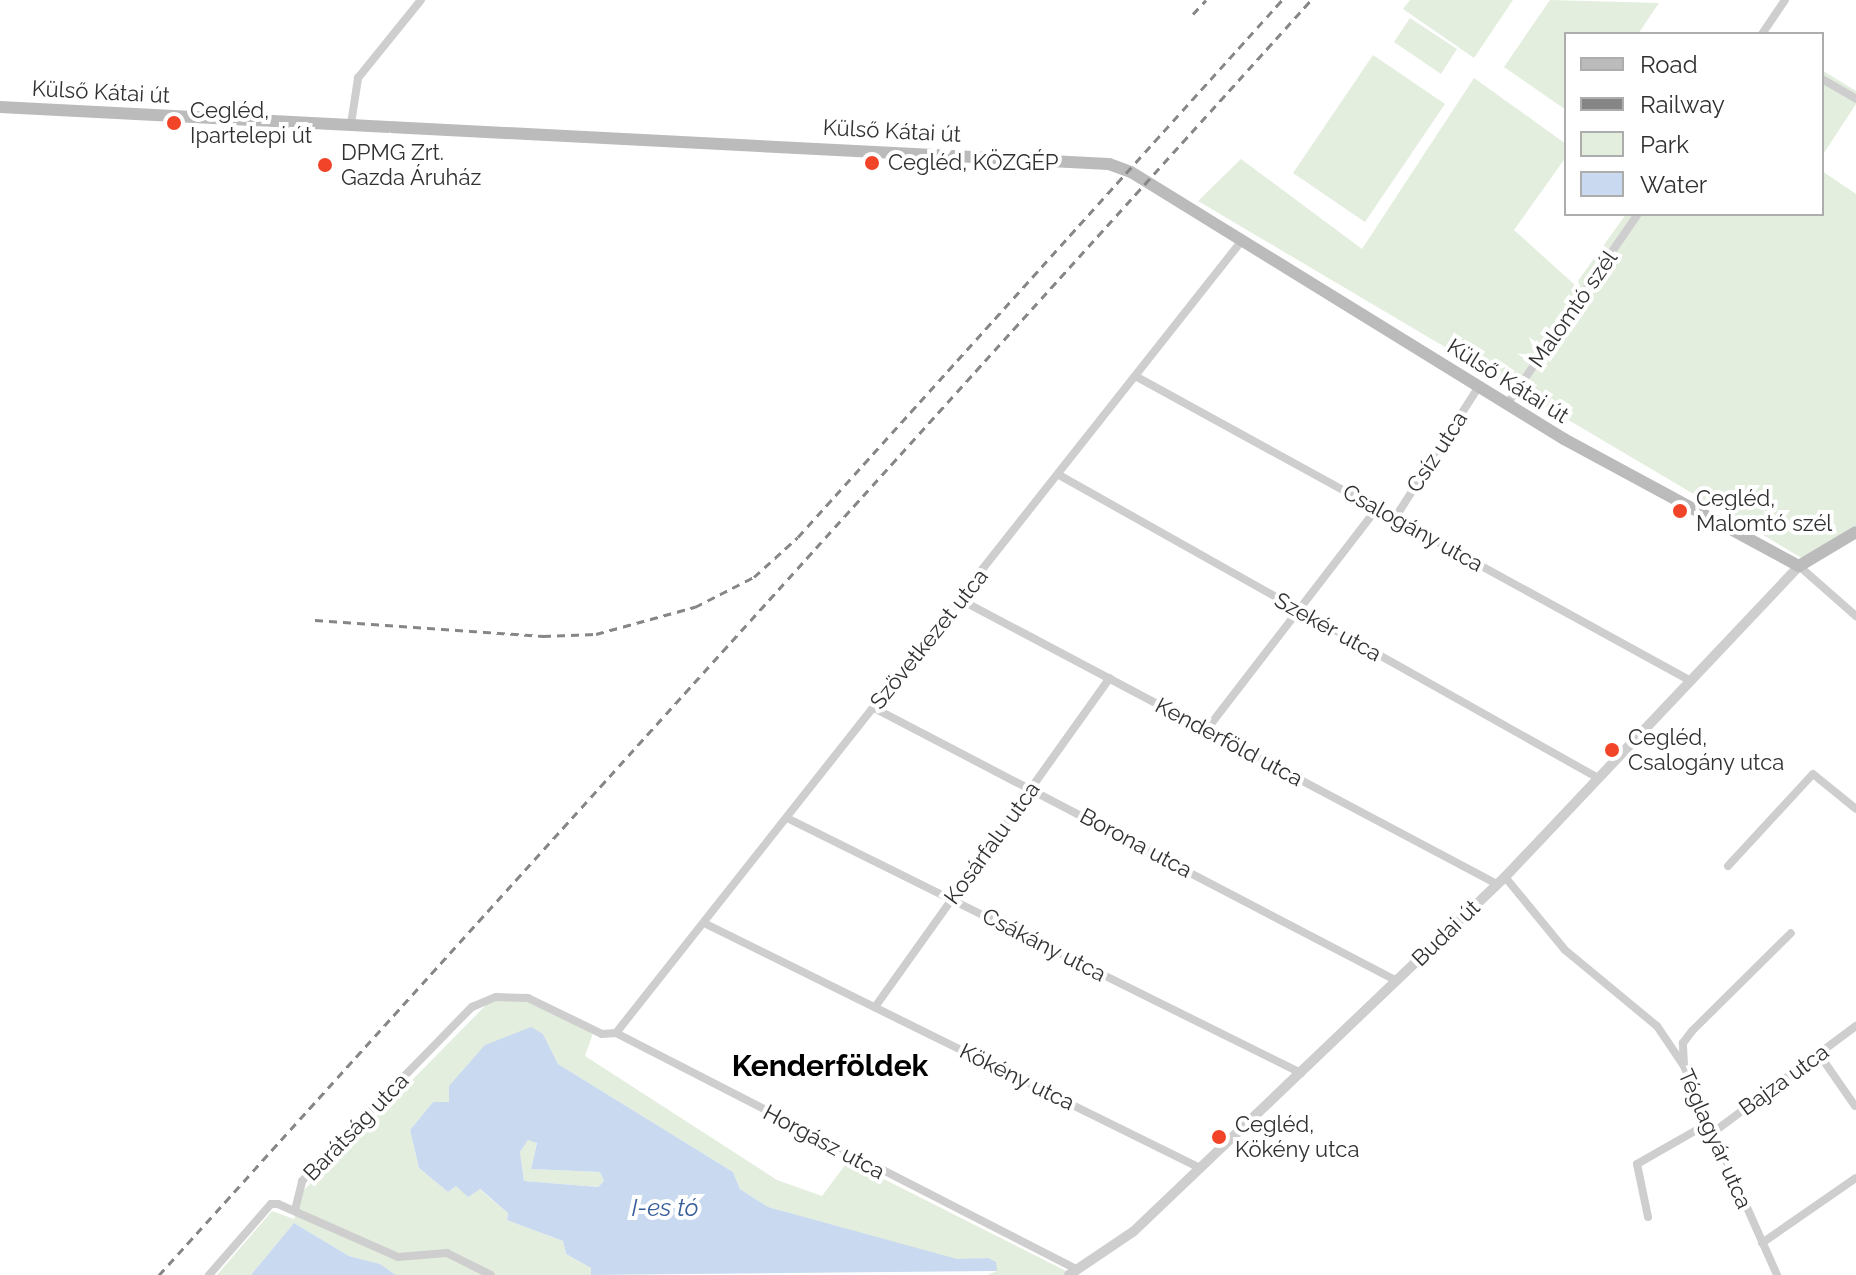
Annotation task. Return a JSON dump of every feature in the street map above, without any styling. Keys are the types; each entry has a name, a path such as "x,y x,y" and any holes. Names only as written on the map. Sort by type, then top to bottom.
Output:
{"main road":[{"name":"Külső Kátai út","path":"0,107 1093,162 1126,169 1240,243 1621,472 1799,566"},
{"path":"1799,566 1856,532"}],"street":[{"path":"351,124 358,78 421,0"},
{"path":"1763,32 1785,0"},
{"path":"1824,80 1856,99"},
{"name":"Malomtó szél","path":"1508,403 1637,216"},
{"name":"Szövetkezet utca","path":"616,1033 1240,243"},
{"name":"Csalogány utca","path":"1137,377 1689,680"},
{"name":"Csíz utca","path":"1395,518 1479,386"},
{"name":"Szekér utca","path":"1059,475 1598,778"},
{"path":"1207,729 1377,508"},
{"path":"1799,566 1856,616"},
{"name":"Budai út","path":"1074,1272 1134,1231 1501,881 1799,566"},
{"name":"Kenderföld utca","path":"961,600 1501,881"},
{"name":"Kosárfalu utca","path":"875,1007 1110,678"},
{"name":"Borona utca","path":"874,708 1397,981"},
{"path":"1728,866 1813,774 1856,809"},
{"name":"Csákány utca","path":"787,818 1301,1073"},
{"name":"Téglagyár utca","path":"1501,881 1565,950 1657,1026 1684,1066 1711,1134 1777,1275"},
{"name":"Kökény utca","path":"704,923 1200,1168"},
{"path":"1684,1066 1683,1043 1692,1031 1791,933"},
{"name":"Barátság utca","path":"209,1275 271,1204 295,1210 302,1181 472,1007 496,997 528,998"},
{"name":"Horgász utca","path":"528,998 602,1034 616,1033 1074,1272"},
{"name":"Bajza utca","path":"1711,1134 1856,1026"},
{"path":"1819,1054 1855,1106"},
{"path":"1648,1217 1637,1164 1707,1124"},
{"path":"1762,1243 1853,1179 1856,1190"},
{"path":"295,1210 398,1257 447,1253 491,1275"}],"green space":[{"path":"1410,0 1513,0 1474,58 1403,9"},
{"path":"1550,0 1659,3 1639,32 1564,32 1564,109 1504,67"},
{"path":"1410,18 1457,49 1441,74 1394,42"},
{"path":"1373,55 1445,104 1365,222 1293,173"},
{"path":"1824,71 1856,91 1856,104 1824,153"},
{"path":"1474,78 1564,143 1564,160 1514,230 1575,285 1625,216 1824,216 1824,172 1856,194 1856,534 1812,564 1198,201 1241,159 1362,249"},
{"path":"528,1000 593,1033 585,1056 777,1180 822,1196 848,1161 1074,1275 987,1275 997,1271 988,1258 957,1260 768,1207 740,1189 733,1172 558,1064 543,1034 449,1102 433,1102 410,1130 419,1168 448,1192 456,1186 479,1189 508,1213 507,1220 563,1241 566,1254 591,1268 591,1275 396,1275 380,1264 349,1256 294,1223 251,1275 217,1275 272,1211 294,1219 302,1192 489,1002"},
{"path":"528,1140 537,1142 531,1169 600,1172 604,1181 598,1187 524,1181 520,1152"}],"water":[{"name":"I-es tó","path":"531,1027 543,1034 558,1064 733,1172 740,1189 768,1207 957,1259 988,1258 996,1262 997,1271 591,1275 591,1268 566,1254 563,1241 507,1220 508,1213 480,1189 468,1197 456,1186 448,1192 419,1168 410,1130 433,1102 449,1102 449,1086 485,1045","holes":["528,1140 537,1143 531,1169 600,1172 604,1181 598,1187 524,1181 520,1152"]},
{"path":"294,1223 349,1256 380,1264 396,1275 251,1275"}],"railway":[{"path":"1193,14 1206,0"},
{"path":"315,620 543,636 596,634 695,607 754,577 798,537 1282,0"},
{"path":"159,1275 1311,0"}],"place":[{"name":"Cegléd, Ipartelepi út","path":"174,123"},
{"name":"Cegléd, KÖZGÉP","path":"872,163"},
{"name":"DPMG Zrt. Gazda Áruház","path":"325,165"},
{"name":"Cegléd, Malomtó szél","path":"1680,511"},
{"name":"Cegléd, Csalogány utca","path":"1612,750"},
{"name":"Cegléd, Kökény utca","path":"1219,1137"}],"district":[{"name":"Kenderföldek","path":"830,1066"}]}
